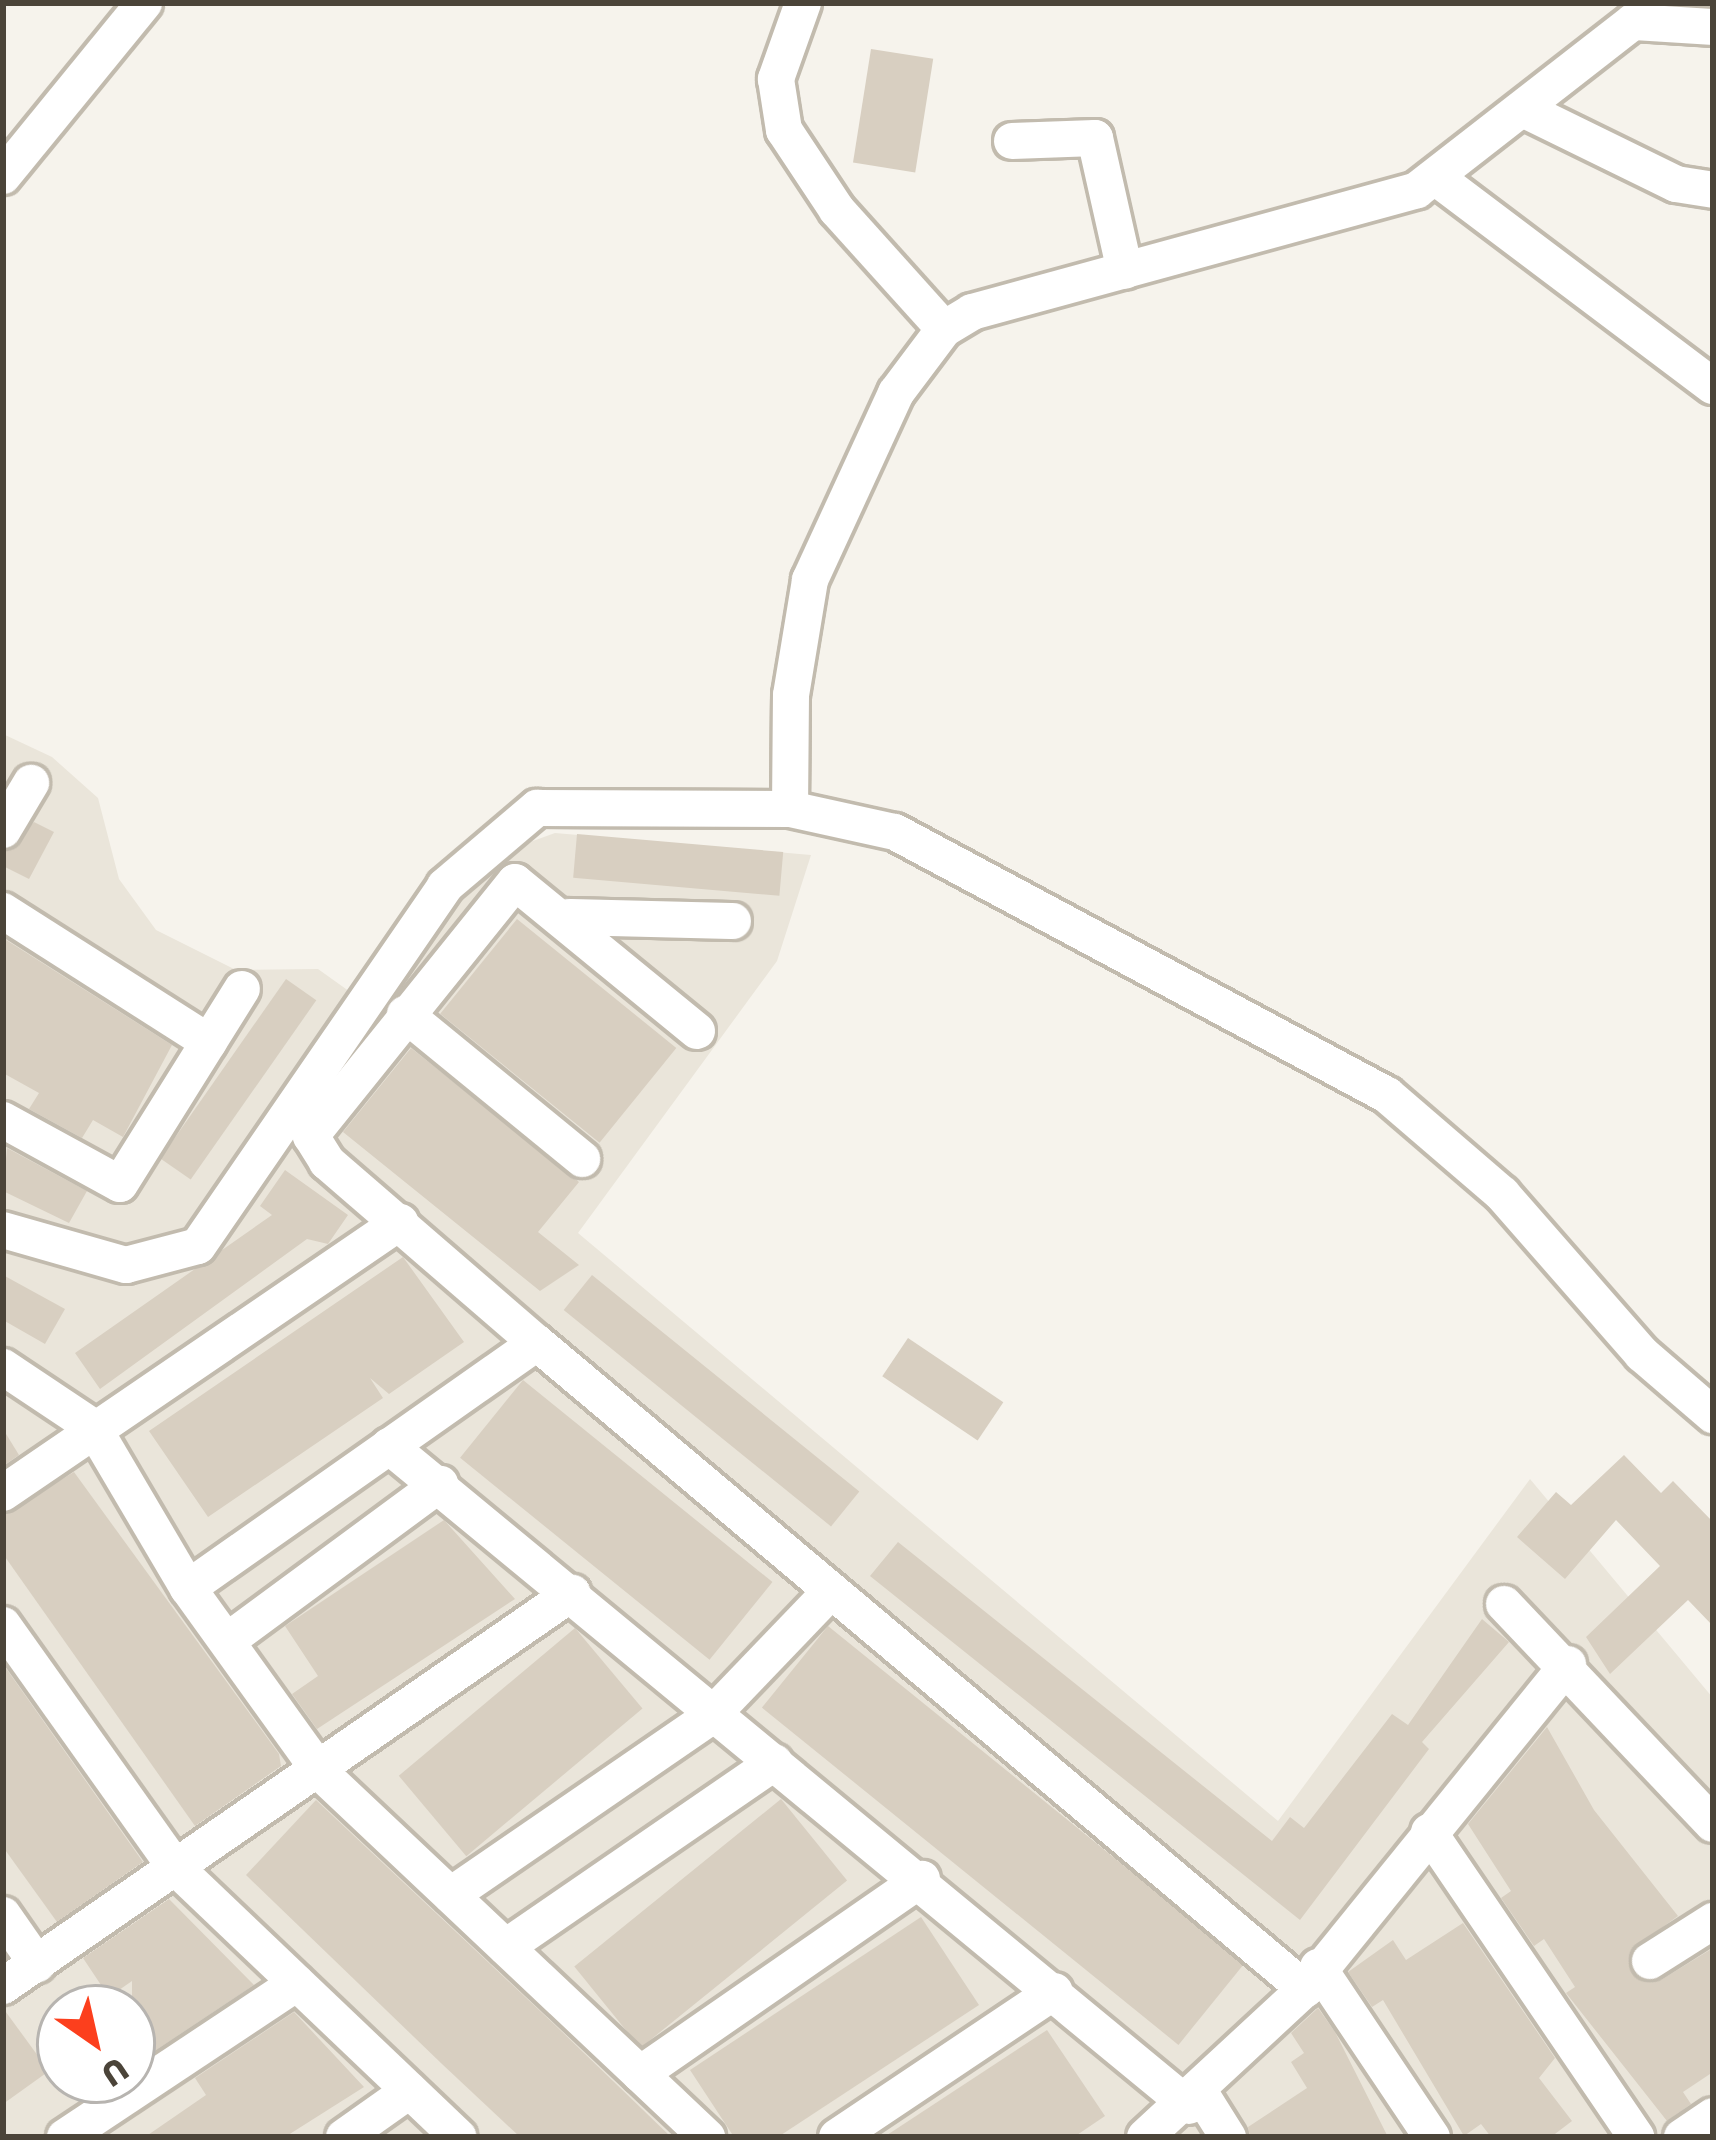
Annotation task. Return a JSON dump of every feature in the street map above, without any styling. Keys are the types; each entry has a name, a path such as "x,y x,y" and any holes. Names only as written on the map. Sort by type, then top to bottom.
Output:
{"street":[{"path":"3,176 144,3"},
{"path":"803,3 776,79 784,130 837,210 944,329"},
{"path":"790,809 791,694 810,580 896,393 944,329 1438,179 1634,22 1713,28"},
{"path":"1526,111 1676,184 1713,190"},
{"path":"1012,141 1095,138 1125,271"},
{"path":"1438,179 1713,386"},
{"path":"3,830 31,783"},
{"path":"3,1230 126,1265 198,1246 445,886 537,808 790,809 895,832 1387,1095 1502,1194 1642,1354 1713,1415"},
{"path":"698,1031 527,884 505,885 311,1136 537,1343 830,1592 1311,1978 1432,2137"},
{"path":"3,911 209,1042"},
{"path":"569,917 733,921"},
{"path":"3,1120 120,1184 242,989"},
{"path":"405,1014 583,1159"},
{"path":"3,1492 400,1222"},
{"path":"188,1588 537,1343"},
{"path":"3,1366 93,1427 188,1588 321,1773 707,2137"},
{"path":"389,1445 572,1593 711,1716 775,1762 1195,2100 1228,2137"},
{"path":"227,1641 440,1484"},
{"path":"451,1895 711,1716 830,1592"},
{"path":"3,1986 321,1773 572,1593"},
{"path":"1504,1604 1568,1664 1713,1824"},
{"path":"3,1625 176,1868 458,2137"},
{"path":"1144,2137 1195,2100 1311,1978 1568,1664"},
{"path":"506,1947 775,1762"},
{"path":"1429,1832 1636,2137"},
{"path":"640,2074 922,1879"},
{"path":"3,1915 37,1964"},
{"path":"1650,1960 1713,1921"},
{"path":"65,2137 297,1983"},
{"path":"837,2137 1055,1990"},
{"path":"344,2137 409,2091"},
{"path":"1682,2137 1713,2116"}],"shaded area":[{"path":"3,734 52,757 98,798 119,879 156,930 236,970 318,969 374,1009 494,855 555,833 811,855 777,961 578,1233 1278,1821 1530,1479 1713,1698 1713,2137 3,2137"}],"building":[{"path":"871,49 933,59 915,172 853,163"},
{"path":"34,822 54,832 29,879 3,866 3,852"},
{"path":"577,834 783,852 779,896 573,878"},
{"path":"517,919 676,1048 600,1143 440,1014"},
{"path":"3,938 172,1045 123,1137 93,1120 82,1138 29,1109 39,1093 3,1073"},
{"path":"286,979 316,1000 191,1180 160,1158"},
{"path":"411,1048 579,1182 538,1232 579,1265 540,1291 343,1132"},
{"path":"7,1148 87,1191 69,1223 3,1191"},
{"path":"285,1170 348,1215 328,1244 307,1239 100,1389 75,1353 272,1215 260,1206"},
{"path":"403,1257 464,1342 389,1394 370,1378 383,1398 208,1517 149,1431"},
{"path":"3,1275 65,1309 45,1344 3,1320"},
{"path":"592,1275 859,1491 831,1526 564,1310"},
{"path":"908,1338 1003,1402 978,1440 882,1376"},
{"path":"523,1380 772,1582 710,1660 460,1458"},
{"path":"3,1429 19,1455 3,1466"},
{"path":"1624,1455 1661,1493 1673,1481 1713,1522 1713,1626 1688,1600 1610,1674 1586,1637 1660,1566 1616,1520 1565,1579 1517,1537 1556,1492 1571,1505"},
{"path":"74,1472 279,1754 281,1766 195,1826 3,1554 3,1515"},
{"path":"444,1520 515,1599 317,1729 292,1694 318,1676 285,1626"},
{"path":"898,1542 1272,1841 1290,1817 1304,1828 1392,1714 1408,1725 1482,1619 1509,1642 1422,1742 1429,1749 1300,1920 870,1576"},
{"path":"828,1626 1245,1963 1178,2045 762,1708"},
{"path":"575,1628 642,1708 466,1856 399,1776"},
{"path":"3,1664 143,1862 57,1922 3,1847"},
{"path":"1547,1727 1594,1810 1678,1916 1631,1950 1632,1974 1661,1980 1713,1948 1713,2072 1683,2092 1691,2104 1667,2121 1566,1993 1575,1987 1544,1939 1534,1946 1501,1898 1511,1891 1468,1824"},
{"path":"781,1799 847,1881 640,2048 574,1966"},
{"path":"316,1800 671,2137 520,2137 442,2064 246,1875"},
{"path":"169,1899 254,1985 156,2050 156,1984 100,1984 83,1958"},
{"path":"921,1917 979,2005 778,2137 734,2137 690,2070"},
{"path":"1463,1923 1555,2058 1539,2078 1572,2121 1551,2137 1491,2137 1481,2124 1464,2136 1383,2000 1372,2007 1348,1972 1393,1940 1406,1960"},
{"path":"3,2008 36,2053 36,2080 3,2104"},
{"path":"1318,2008 1388,2137 1250,2137 1248,2127 1307,2088 1291,2062 1304,2053 1291,2033"},
{"path":"294,2012 364,2087 285,2137 145,2137 206,2095 195,2078"},
{"path":"1047,2030 1105,2116 1074,2137 884,2137"}]}
